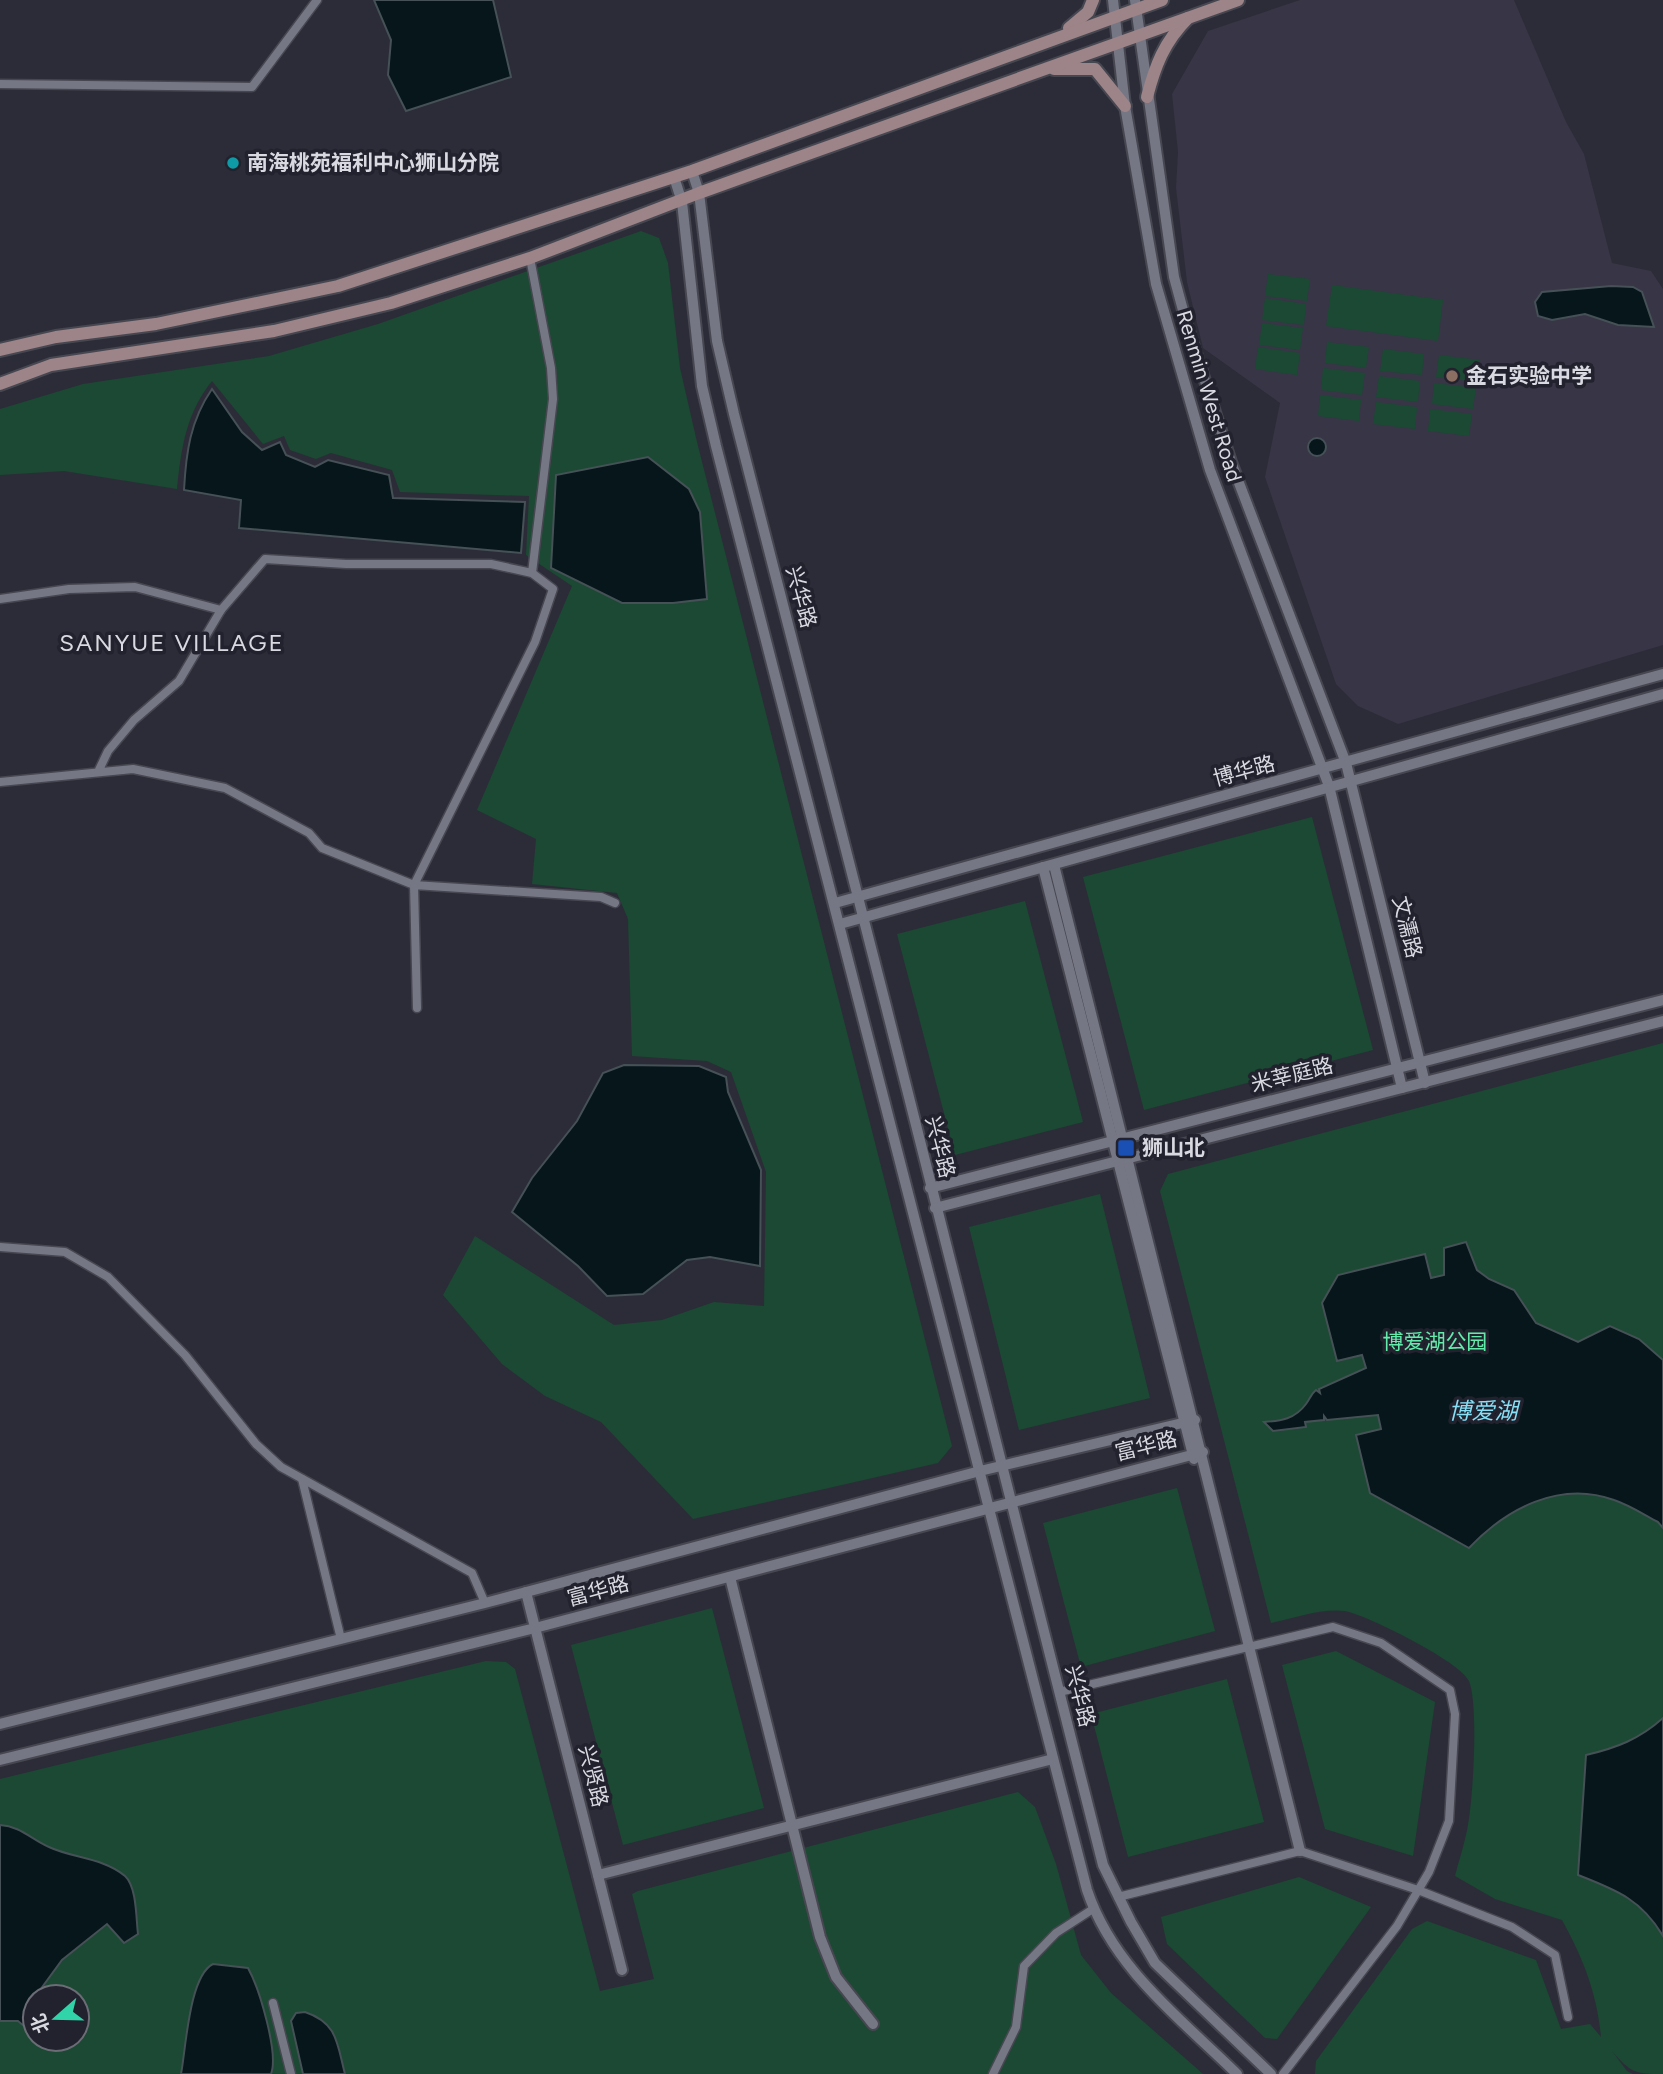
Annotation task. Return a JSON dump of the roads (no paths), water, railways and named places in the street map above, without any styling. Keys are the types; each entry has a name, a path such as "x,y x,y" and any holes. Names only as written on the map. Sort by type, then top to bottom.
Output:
{"main road":[{"path":"1062,34 1088,12 1093,0"},
{"path":"0,350 56,337 156,324 338,286 692,171 1115,15 1135,4 1162,0"},
{"path":"0,384 51,365 274,331 391,303 530,258 682,202 699,193 1118,40 1238,0"},
{"path":"1147,97 1156,63 1173,33 1190,16"},
{"path":"1036,70 1085,67 1095,69 1103,75 1125,106"}],"street":[{"path":"0,84 252,87 317,0"},
{"name":"Renmin West Road","path":"1113,0 1125,106 1156,284 1210,470 1329,786"},
{"name":"文濡路","path":"1135,4 1174,277 1187,326 1230,462 1346,763 1425,1083"},
{"name":"兴华路","path":"692,171 699,193 722,365 860,897 935,1208 1103,1865 1155,1963 1271,2074"},
{"name":"兴华路","path":"674,177 682,202 702,386 1093,1909 1118,1955 1135,1975 1237,2074"},
{"path":"530,258 551,368 554,399 532,573"},
{"path":"98,772 108,751 134,720 179,681 221,610 265,559 346,564 491,564 532,573 552,589 535,642 414,885 417,1009"},
{"path":"0,599 69,589 135,587 221,610"},
{"name":"博华路","path":"835,903 1663,674"},
{"name":"博华路","path":"840,924 1663,694"},
{"path":"0,782 133,769 225,788 309,833 322,848 414,885 601,897 614,903"},
{"name":"文濡路","path":"1329,786 1402,1088"},
{"path":"1049,866 1116,1140 1195,1420 1197,1453"},
{"name":"米莘庭路","path":"930,1188 1663,1000"},
{"name":"米莘庭路","path":"935,1208 1663,1021"},
{"path":"1122,1160 1183,1423 1204,1473 1300,1851"},
{"path":"0,1247 65,1252 108,1277 184,1355 256,1444 281,1467 472,1573 485,1603"},
{"name":"富华路","path":"0,1724 485,1603 980,1471 1195,1420"},
{"name":"富华路","path":"0,1760 535,1628 1010,1500 1197,1453"},
{"path":"302,1479 341,1639"},
{"path":"730,1577 820,1937 836,1977 873,2024"},
{"name":"兴贤路","path":"526,1592 622,1970"},
{"path":"1059,1692 1333,1627 1381,1643 1450,1690 1455,1714 1449,1821 1418,1890 1398,1926 1283,2074"},
{"path":"598,1875 1053,1759"},
{"path":"1118,1897 1300,1851 1418,1890 1512,1927 1555,1955 1568,2017"},
{"path":"993,2074 1016,2027 1024,1966 1056,1933 1093,1909"},
{"path":"273,2003 290,2074"}],"water":[{"path":"374,0 493,0 511,77 406,111 388,75 391,40"},
{"path":"1611,286 1633,287 1642,292 1654,327 1618,325 1585,314 1552,320 1538,316 1535,302 1542,292"},
{"path":"212,389 242,432 262,450 280,442 286,455 315,467 328,460 389,475 393,498 525,502 521,553 239,528 241,500 184,490 190,438"},
{"path":"1317,438 1323,441 1326,447 1323,453 1317,456 1311,453 1308,447 1311,441"},
{"path":"648,457 689,489 700,512 707,599 673,603 622,603 551,568 556,475"},
{"path":"624,1065 699,1066 726,1077 728,1092 761,1170 760,1266 710,1257 687,1260 643,1294 607,1296 578,1266 512,1212 532,1178 577,1121 603,1073"},
{"name":"博爱湖","path":"1466,1242 1477,1270 1489,1279 1514,1290 1536,1323 1578,1342 1610,1326 1639,1339 1663,1360 1663,1528 1658,1522 1620,1502 1593,1495 1573,1494 1554,1496 1517,1510 1469,1548 1370,1493 1356,1435 1381,1429 1378,1415 1327,1420 1324,1416 1324,1420 1305,1422 1306,1427 1273,1431 1264,1422 1292,1416 1302,1409 1316,1390 1320,1393 1319,1389 1366,1368 1362,1355 1337,1361 1322,1303 1338,1275 1425,1254 1431,1278 1444,1275 1444,1248"},
{"path":"1663,1718 1663,1936 1655,1923 1636,1904 1616,1891 1578,1875 1586,1755 1627,1742"},
{"path":"0,1825 20,1830 58,1851 108,1865 125,1876 132,1888 138,1934 124,1943 107,1924 62,1960 45,1983 21,1983 21,2024 18,2021 0,2021"},
{"path":"213,1964 248,1968 270,2037 273,2064 271,2074 181,2074 194,1997 205,1971"},
{"path":"305,2012 324,2022 330,2029 338,2044 345,2074 303,2074 291,2021 296,2013"}],"place":[{"name":"南海桃苑福利中心狮山分院","path":"233,163"},
{"name":"金石实验中学","path":"1452,376"},
{"name":"狮山北","path":"1126,1148"}],"district":[{"name":"SANYUE VILLAGE","path":"172,643"}],"park label":[{"name":"博爱湖公园","path":"1435,1342"}]}
